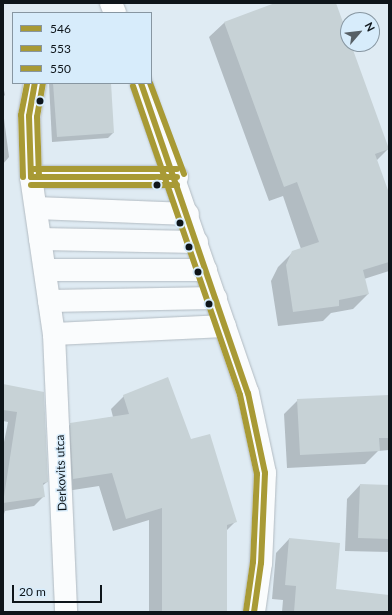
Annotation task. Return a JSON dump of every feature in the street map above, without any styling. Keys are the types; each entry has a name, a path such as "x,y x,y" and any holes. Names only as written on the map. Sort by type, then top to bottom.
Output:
{"street":[{"name":"Derkovits utca","path":"35,84 29,116 31,177 54,334 66,612"},
{"path":"141,84 176,178 248,393 265,473 262,563 254,612"},
{"path":"31,177 176,178"},
{"path":"36,208 188,214"},
{"path":"40,239 197,242"},
{"path":"45,270 206,270"},
{"path":"49,301 216,298"},
{"path":"54,334 225,326"}],"building":[{"path":"275,3 336,3 340,14 340,52 354,52 389,149 375,154 389,193 389,262 363,270 369,294 339,300 339,306 293,312 286,265 292,251 319,242 297,182 284,187 224,22"},
{"path":"53,84 111,84 114,133 57,137"},
{"path":"168,377 191,439 210,434 237,522 227,525 227,612 162,612 162,508 126,519 112,473 73,479 70,423 129,414 123,395"},
{"path":"3,384 44,392 48,482 43,483 45,497 3,503 17,412 3,410"},
{"path":"389,395 389,438 379,438 380,451 300,455 297,399"},
{"path":"360,484 389,485 389,539 358,538"},
{"path":"289,538 340,543 336,589 389,595 389,612 294,612 296,586 285,585"}],"transit line":[{"name":"550","path":"23,177 21,115 27,84"},
{"name":"546","path":"31,177 29,116 35,84"},
{"name":"553","path":"39,177 37,117 43,84"},
{"name":"546","path":"141,84 248,393 265,473 261,563 254,612"},
{"name":"550","path":"150,84 184,174"},
{"name":"553","path":"133,86 240,395 257,474 253,562 246,611"},
{"name":"550","path":"31,169 177,169"},
{"name":"546","path":"31,177 177,177"},
{"name":"553","path":"31,185 177,185"}]}
